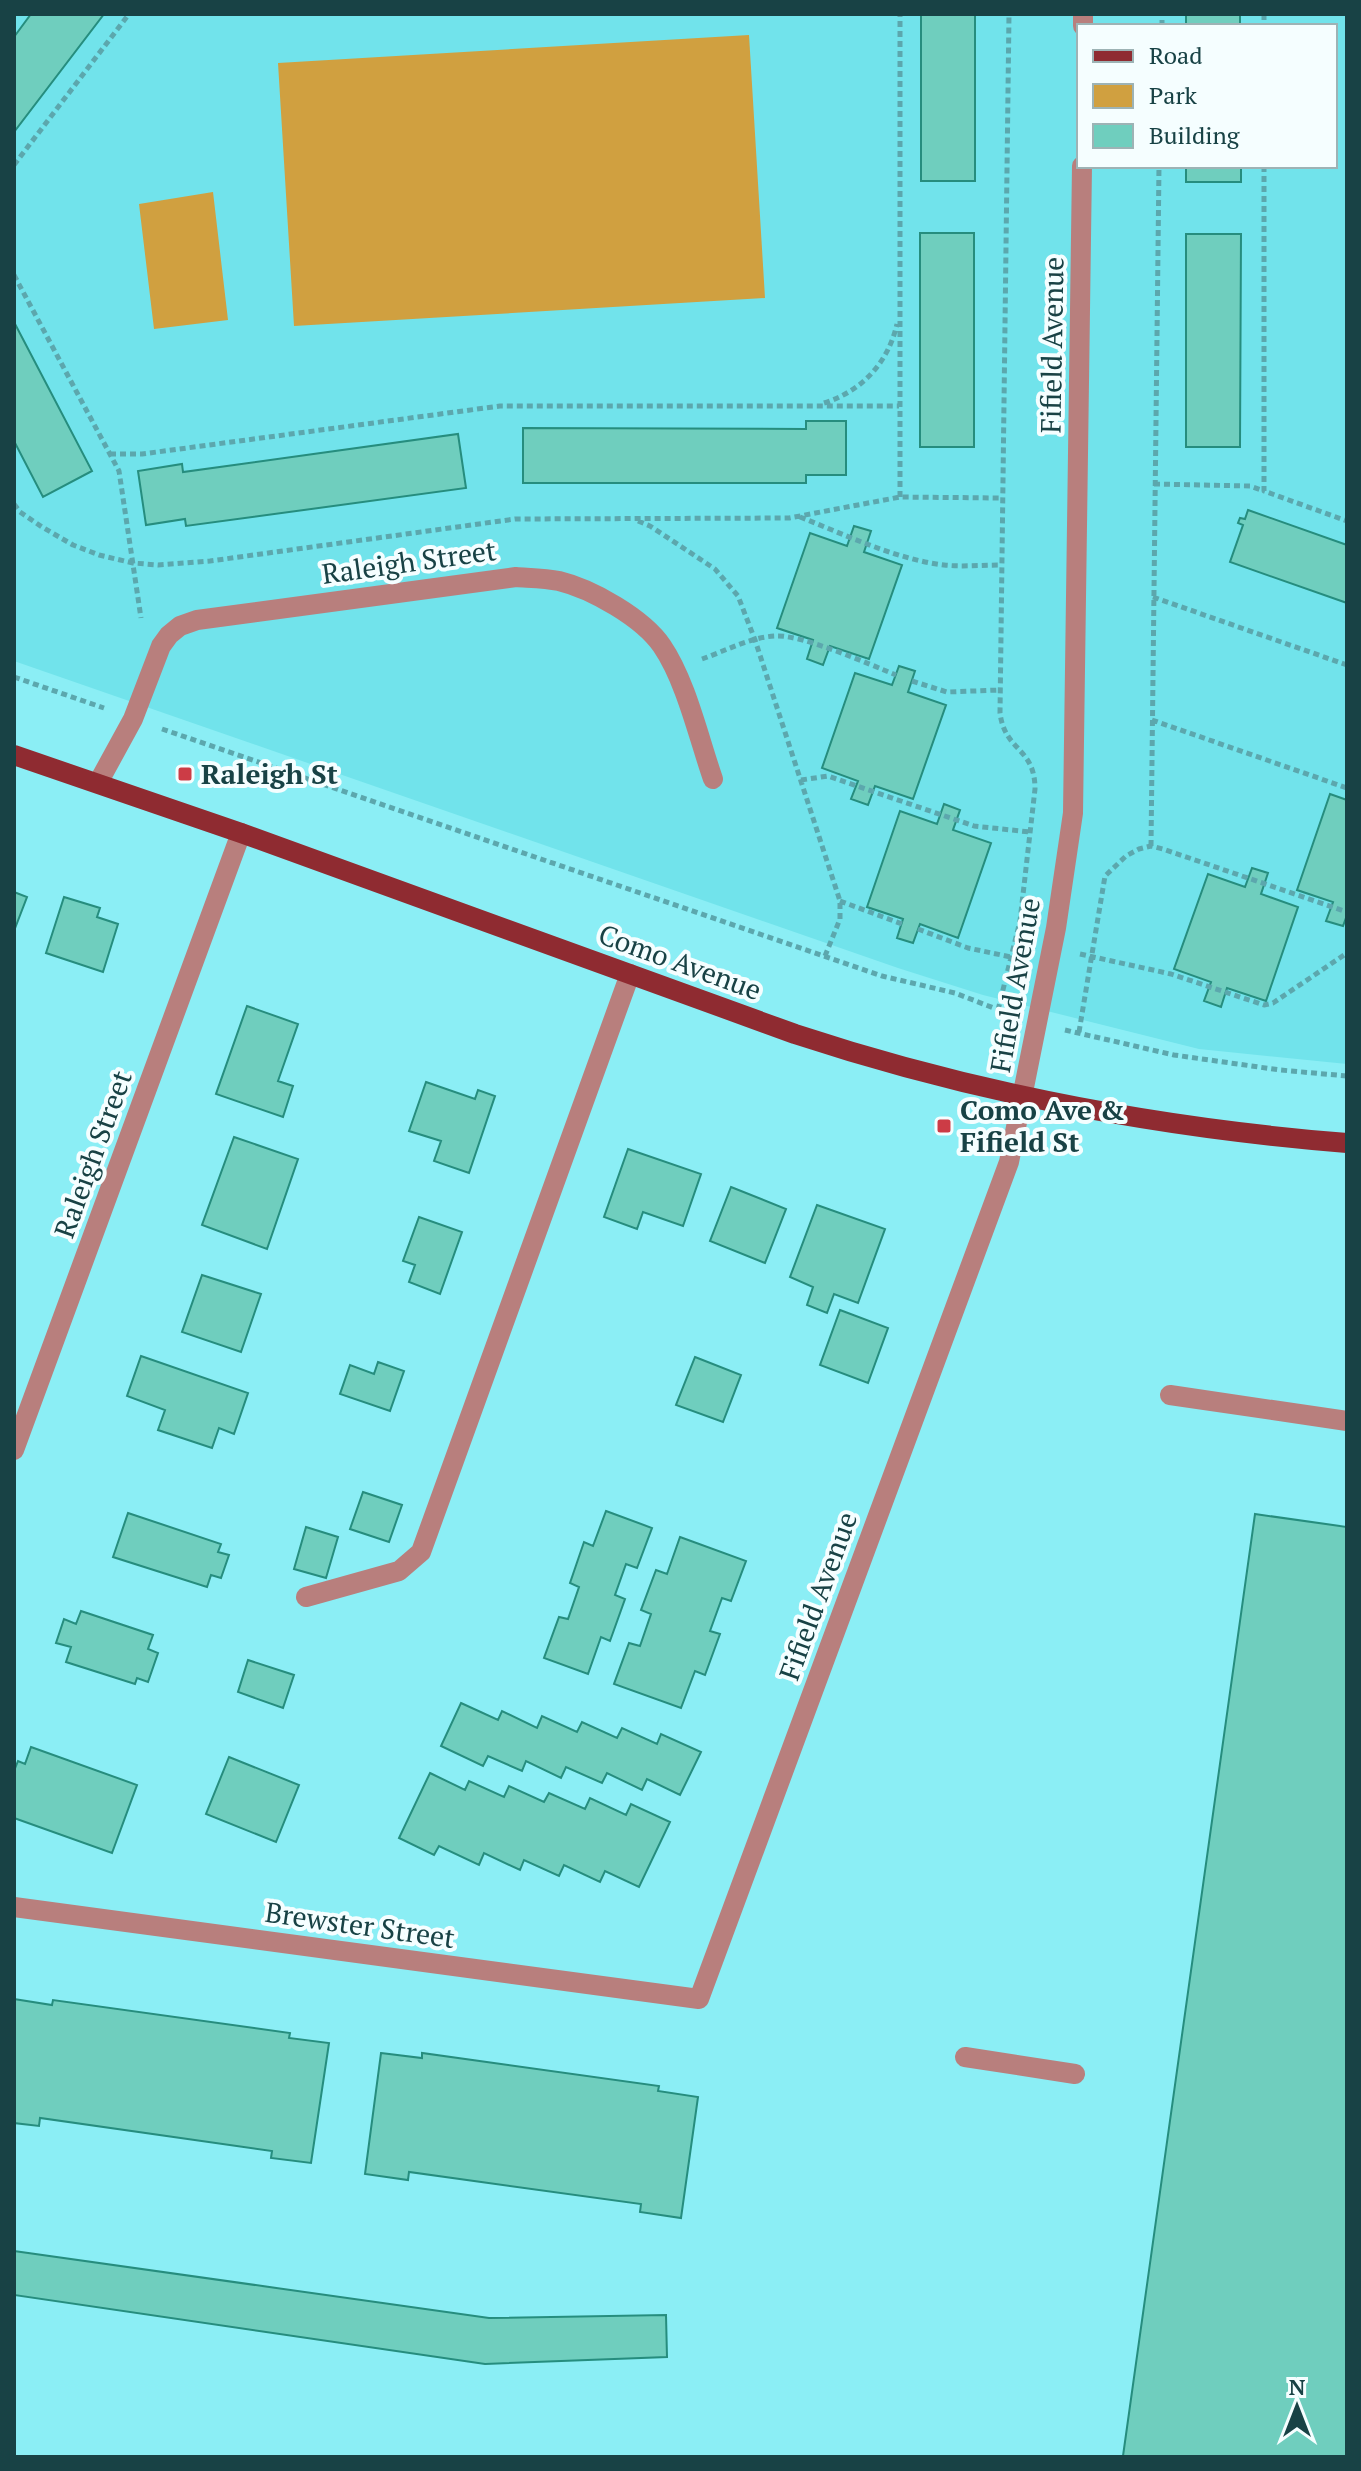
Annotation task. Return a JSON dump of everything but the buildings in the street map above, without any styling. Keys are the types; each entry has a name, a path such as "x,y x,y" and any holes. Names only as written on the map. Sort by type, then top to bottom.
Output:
{"main road":[{"name":"Como Avenue","path":"14,755 870,1058 1023,1097 1174,1125 1245,1135 1347,1143"}],"street":[{"name":"Fifield Avenue","path":"699,1999 1009,1162 1023,1097 1052,948 1073,813 1082,168"},
{"name":"Raleigh Street","path":"98,783 133,719 161,646 180,626 197,620 516,577 559,581 603,599 644,627 661,644 675,669 713,779"},
{"name":"Raleigh Street","path":"14,1450 241,833"},
{"path":"306,1597 399,1571 421,1552 630,974"},
{"path":"1170,1395 1347,1421"},
{"name":"Brewster Street","path":"14,1907 699,1999"},
{"path":"965,2057 1075,2074"}],"path":[{"path":"14,165 129,14"},
{"path":"900,14 900,497"},
{"path":"998,1010 1020,921 1035,775 1025,754 1008,739 1002,728 1000,690 1009,14"},
{"path":"1151,846 1159,168"},
{"path":"1264,168 1264,491"},
{"path":"14,275 119,471 141,616 137,629"},
{"path":"819,405 840,398 870,377 894,338 900,314"},
{"path":"110,454 142,454 500,406 899,406"},
{"path":"1154,484 1250,486 1347,521"},
{"path":"14,504 42,527 73,545 99,555 133,563 181,565 515,519 799,517 900,497 1001,498"},
{"path":"799,517 874,546 923,560 945,565 1001,565"},
{"path":"633,519 650,526 715,569 738,596 840,901 840,919 825,956"},
{"path":"1153,597 1347,665"},
{"path":"675,669 755,640 783,636 896,675"},
{"path":"14,677 882,976 955,993 1037,1025 1174,1055 1347,1076"},
{"path":"912,681 947,692 1000,690"},
{"path":"1152,720 1347,788"},
{"path":"801,780 828,776 974,826 1030,832"},
{"path":"1079,1032 1105,876 1126,856 1139,849 1151,846 1347,912"},
{"path":"840,901 902,924"},
{"path":"918,929 968,948 1011,957"},
{"path":"1052,948 1171,974 1264,1005 1273,1003 1347,953"}],"shaded area":[{"path":"14,14 1347,14 1347,1064 1199,1049 983,995 14,661"}],"green space":[{"path":"749,35 765,298 294,326 278,63"},
{"path":"213,192 228,320 154,329 139,204"}],"place":[{"name":"Raleigh St","path":"185,774"},
{"name":"Como Ave & Fifield St","path":"944,1126"}]}
